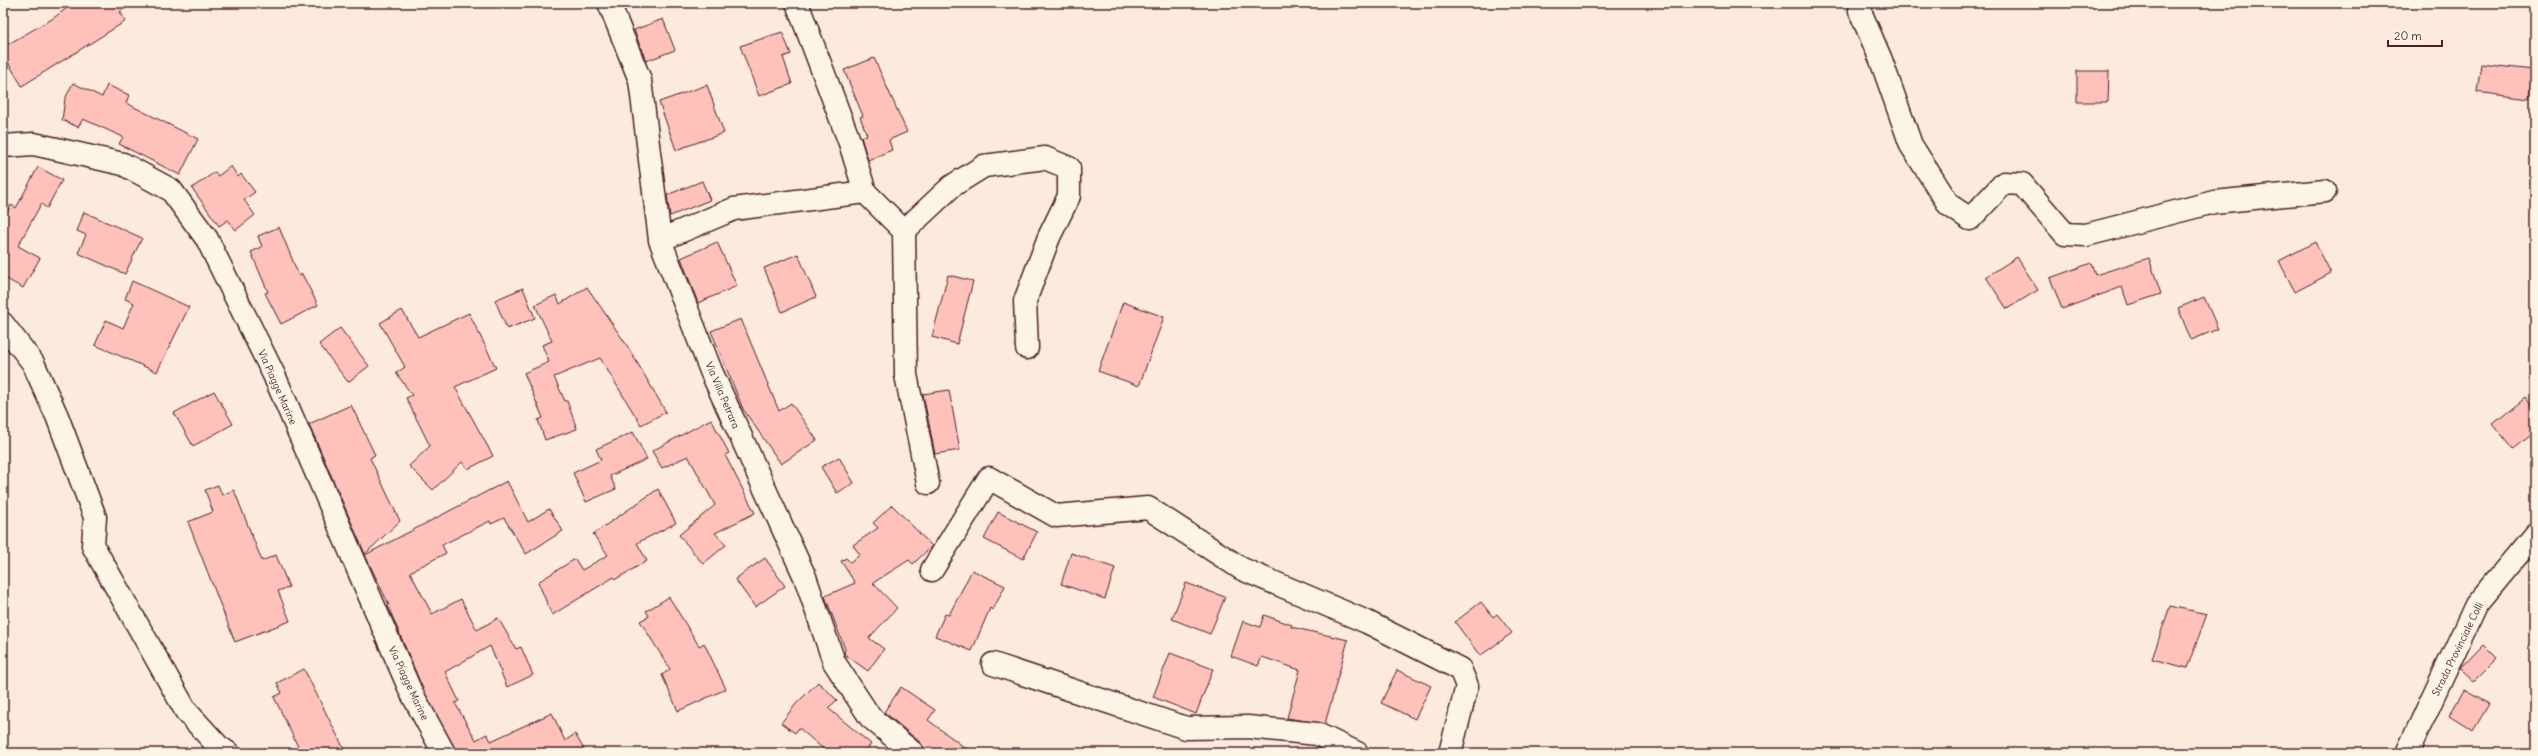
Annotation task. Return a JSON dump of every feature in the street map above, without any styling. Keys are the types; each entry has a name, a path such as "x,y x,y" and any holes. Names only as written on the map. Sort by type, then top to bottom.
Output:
{"street":[{"name":"Via Villa Petrara","path":"609,3 640,80 660,240 712,371 805,578 834,662 870,717 913,753"},
{"path":"797,3 850,143 865,192 904,231 906,375 928,483"},
{"path":"1862,3 1860,12 1881,60 1910,145 1949,205 1970,219 2004,183 2022,184 2065,234 2086,235 2214,202 2325,191"},
{"name":"Via Piagge Marine","path":"3,146 34,144 124,164 171,190 207,239 274,375 411,692 444,753"},
{"path":"904,231 952,186 984,166 1045,158 1069,168 1069,196 1049,237 1025,301 1027,348"},
{"path":"660,240 734,209 865,192"},
{"path":"3,324 33,363 57,416 95,517 93,546 186,711 218,746 228,753"},
{"path":"932,570 989,478 1056,516 1148,508 1242,569 1367,622 1460,669 1467,686 1450,753"},
{"name":"Strada Provinciale Colli","path":"2407,753 2476,605 2535,534"},
{"path":"993,664 1186,728 1248,727 1317,734 1357,753"}],"building":[{"path":"74,3 133,3 120,12 126,21 22,86 3,54 3,47 52,19"},
{"path":"663,19 675,50 646,61 634,30"},
{"path":"782,32 791,54 783,57 792,84 759,96 740,46"},
{"path":"874,58 907,132 889,140 892,150 868,160 861,137 867,135 860,117 863,116 844,70"},
{"path":"2481,64 2533,70 2529,99 2477,92"},
{"path":"2077,71 2109,71 2108,102 2077,102"},
{"path":"73,83 102,97 107,85 129,95 126,103 198,139 180,175 119,144 123,137 83,119 78,127 62,120 65,99"},
{"path":"707,85 724,133 676,150 659,102"},
{"path":"231,166 238,177 241,174 255,192 244,200 255,215 236,230 228,220 219,226 192,188 215,172 218,176"},
{"path":"38,167 62,180 47,208 41,204 18,246 40,258 23,288 3,277 3,219 11,205 16,208"},
{"path":"702,181 710,200 670,216 667,195"},
{"path":"84,212 142,238 125,274 78,253 86,235 77,231"},
{"path":"279,227 299,276 302,274 318,305 281,324 265,293 268,292 251,252 262,247 258,236"},
{"path":"717,242 737,286 698,303 681,258"},
{"path":"2315,242 2331,273 2295,292 2279,261"},
{"path":"798,254 816,297 782,312 764,268"},
{"path":"2017,257 2038,290 2007,309 1986,277"},
{"path":"2149,258 2161,294 2128,305 2122,287 2062,309 2050,278 2091,263 2095,275"},
{"path":"948,275 973,281 957,344 932,337"},
{"path":"132,281 189,307 157,372 95,345 106,320 123,328 134,303 125,299"},
{"path":"587,287 628,347 666,412 641,425 600,358 554,377 565,401 567,401 577,429 545,440 538,420 543,418 524,373 549,362 542,345 552,341 535,305 556,295 560,304"},
{"path":"523,288 535,318 507,329 495,300"},
{"path":"2204,297 2218,329 2191,340 2178,308"},
{"path":"1123,302 1164,317 1139,386 1098,371"},
{"path":"402,310 418,337 469,313 496,368 455,387 493,456 468,469 462,462 433,490 409,466 430,446 406,398 412,395 396,373 405,367 380,323"},
{"path":"741,319 779,411 791,403 817,440 781,464 743,409 711,331"},
{"path":"340,328 369,366 348,382 319,344"},
{"path":"949,390 960,450 935,454 923,394"},
{"path":"214,391 233,424 193,446 174,413"},
{"path":"2525,398 2535,411 2535,431 2513,449 2493,424"},
{"path":"351,405 375,455 370,458 400,521 365,554 309,424"},
{"path":"711,419 729,453 725,455 755,513 715,533 726,545 703,564 679,535 715,505 688,456 662,468 652,451"},
{"path":"633,432 647,459 610,476 616,489 586,502 573,473 601,460 596,449"},
{"path":"839,457 854,483 837,493 821,467"},
{"path":"507,481 528,522 549,509 563,531 526,554 504,518 491,524 490,521 442,545 446,553 410,572 432,614 461,599 477,630 498,618 516,649 521,647 533,675 507,687 490,646 445,672 459,701 455,703 476,740 487,734 491,741 552,713 565,741 575,734 586,753 456,753 422,687 388,606 389,605 365,555"},
{"path":"218,485 222,495 234,490 262,561 276,555 289,587 278,591 290,621 235,642 188,522 213,512 205,490"},
{"path":"658,489 676,523 637,543 647,561 616,579 614,577 552,615 538,582 575,559 582,570 608,555 593,534"},
{"path":"892,505 932,546 913,564 909,560 873,583 897,608 869,638 884,649 868,671 844,654 845,649 825,596 855,583 841,561 846,558 850,562 860,555 853,545 878,528 873,523"},
{"path":"998,512 1037,532 1023,559 984,539"},
{"path":"1071,553 1115,568 1105,599 1061,584"},
{"path":"765,558 785,586 755,607 735,579"},
{"path":"972,570 1005,586 993,610 990,608 972,651 935,636 945,614 949,615"},
{"path":"1186,583 1225,597 1210,634 1172,619"},
{"path":"669,597 699,646 704,643 726,689 678,711 662,675 670,669 640,621 649,616 646,611"},
{"path":"1481,602 1493,617 1497,614 1512,633 1480,656 1455,622"},
{"path":"2170,606 2207,614 2187,668 2152,659"},
{"path":"1264,615 1292,625 1291,627 1348,640 1325,724 1287,718 1300,670 1262,657 1258,666 1231,656 1243,621 1260,627"},
{"path":"2483,644 2497,658 2474,681 2460,668"},
{"path":"1170,653 1213,669 1196,714 1153,697"},
{"path":"304,669 346,753 301,753 274,697 282,693 277,683"},
{"path":"1397,670 1431,686 1415,719 1381,703"},
{"path":"818,682 837,700 828,708 871,744 863,753 828,753 799,728 795,733 781,723 796,704"},
{"path":"901,687 935,710 928,720 972,753 928,753 925,751 921,743 884,712"},
{"path":"2464,690 2489,704 2473,731 2449,716"}]}
